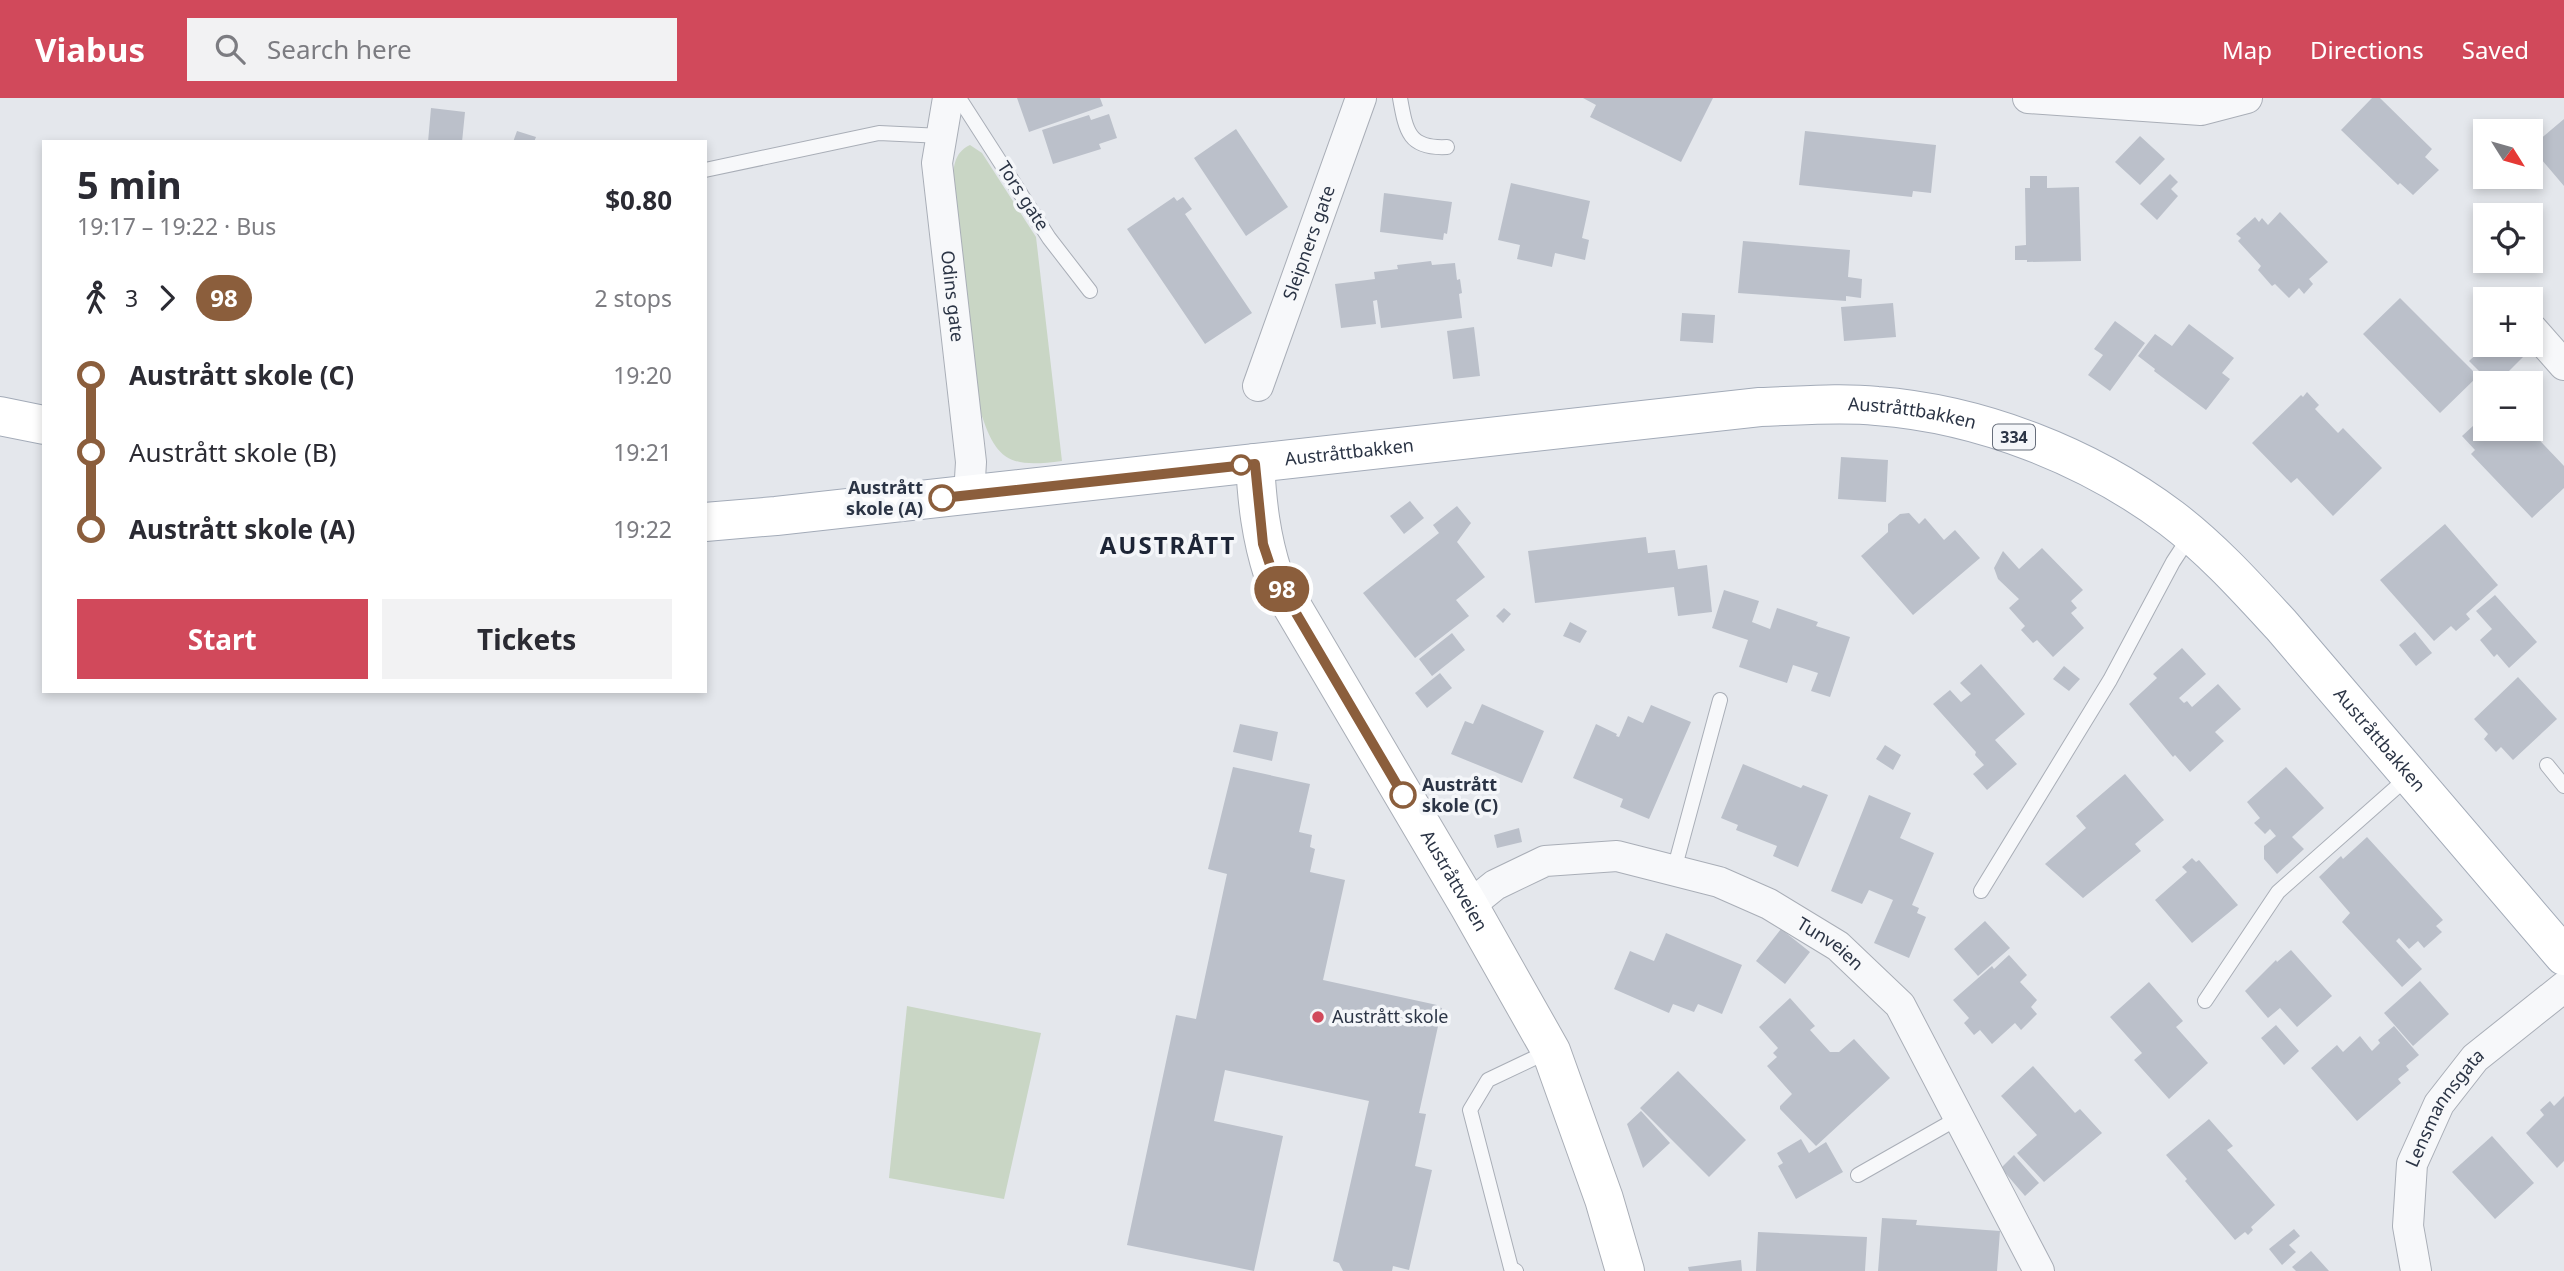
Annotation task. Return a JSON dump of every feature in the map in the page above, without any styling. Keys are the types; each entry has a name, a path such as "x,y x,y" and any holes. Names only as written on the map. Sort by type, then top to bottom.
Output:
{"main road":[{"name":"Austråttbakken","path":"1255,464 1760,407 1876,405 1972,421 2052,451 2114,481 2171,518 2239,579 2282,625 2564,956"},
{"path":"0,416 42,425"},
{"name":"334","path":"707,522 1255,464"},
{"name":"Austråttveien","path":"1255,464 1263,544 1273,574 1469,906 1551,1051 1604,1199 1625,1271"}],"street":[{"name":"Odins gate","path":"948,98 937,163 971,462 969,495"},
{"name":"Sleipners gate","path":"1258,386 1361,98"},
{"path":"2028,98 2200,110 2247,98"},
{"path":"2543,341 2564,365"},
{"name":"Tunveien","path":"1469,906 1496,885 1545,861 1618,856 1719,882 1769,904 1838,946 1900,1005 2039,1271"},
{"name":"Lensmannsgata","path":"2416,1271 2408,1226 2412,1164 2439,1104 2475,1058 2564,987"}],"lane":[{"name":"Tors gate","path":"959,98 1049,238 1090,292"},
{"path":"1400,98 1409,135 1428,148 1447,147"},
{"path":"707,170 878,133 942,136"},
{"path":"1981,891 2110,680 2173,562 2191,535"},
{"path":"1674,870 1720,700"},
{"path":"2547,765 2564,786"},
{"path":"2205,1001 2278,892 2409,776"},
{"path":"1516,1271 1511,1268 1470,1110 1488,1080 1551,1051"},
{"path":"1858,1175 1960,1118"}],"green space":[{"path":"970,145 982,153 1036,237 1062,461 1029,463 1007,457 992,440 980,410 952,184 957,157"},
{"path":"907,1006 1041,1033 1004,1199 889,1178"}],"building":[{"path":"1017,98 1100,98 1103,106 1029,132"},
{"path":"1583,98 1713,98 1681,162 1590,117 1596,105"},
{"path":"2372,98 2380,98 2432,149 2425,157 2439,170 2413,195 2400,183 2398,185 2341,130"},
{"path":"431,108 465,112 462,140 428,140"},
{"path":"1109,114 1117,138 1099,144 1101,149 1053,164 1042,130 1089,115 1091,120"},
{"path":"2564,119 2564,186 2543,161 2543,137"},
{"path":"1236,129 1288,207 1246,236 1194,158"},
{"path":"517,131 536,137 535,140 514,140"},
{"path":"1805,131 1936,145 1931,193 1913,191 1912,197 1799,185"},
{"path":"2140,136 2165,159 2140,185 2115,162"},
{"path":"2170,174 2178,182 2171,189 2178,196 2157,220 2140,204"},
{"path":"2030,176 2047,176 2047,188 2079,187 2081,261 2015,260 2015,246 2026,245 2025,188 2030,188"},
{"path":"1511,183 1590,201 1582,238 1589,240 1585,260 1555,253 1552,267 1517,259 1520,245 1498,240"},
{"path":"1384,193 1452,202 1447,234 1444,233 1443,240 1380,232"},
{"path":"1174,197 1177,201 1183,197 1192,209 1185,214 1252,313 1205,344 1127,229"},
{"path":"2280,212 2328,262 2309,279 2313,284 2304,294 2299,288 2289,298 2275,284 2272,286 2258,270 2261,266 2238,241 2241,238 2236,234 2255,217 2259,222 2262,218 2268,225"},
{"path":"1743,241 1850,250 1848,277 1862,279 1861,298 1846,296 1846,301 1738,293"},
{"path":"1431,261 1432,265 1455,263 1462,293 1459,294 1462,318 1381,328 1377,300 1373,301 1376,324 1341,328 1335,284 1375,279 1374,272 1398,269 1397,265"},
{"path":"2400,298 2473,371 2473,381 2440,413 2363,334"},
{"path":"1893,303 1896,337 1844,341 1841,307"},
{"path":"1682,313 1715,315 1713,343 1680,341"},
{"path":"2115,321 2145,343 2110,391 2088,375 2103,355 2094,349"},
{"path":"2189,324 2234,358 2222,373 2230,379 2206,410 2138,356 2155,334 2172,346"},
{"path":"1474,327 1480,376 1453,379 1447,331"},
{"path":"2473,357 2523,357 2509,371 2479,371 2469,361"},
{"path":"2307,392 2319,405 2315,409 2338,433 2343,428 2382,468 2333,516 2297,478 2291,483 2252,443"},
{"path":"2473,426 2473,441 2540,441 2564,466 2564,488 2532,518 2471,454 2475,450 2462,436"},
{"path":"1841,457 1888,460 1886,502 1838,499"},
{"path":"1410,501 1424,518 1404,534 1390,516"},
{"path":"1457,506 1471,523 1457,542 1485,577 1456,600 1469,616 1415,658 1363,593 1439,533 1433,525"},
{"path":"1909,513 1919,524 1925,518 1944,540 1955,530 1980,558 1913,615 1861,556 1888,532 1888,524 1900,514"},
{"path":"2445,524 2498,585 2466,614 2470,619 2456,631 2451,626 2434,641 2380,580"},
{"path":"1646,537 1648,553 1675,550 1678,569 1707,565 1712,612 1678,616 1674,587 1535,603 1528,551"},
{"path":"2042,548 2083,590 2071,601 2077,608 2071,613 2084,628 2053,657 2037,640 2033,643 2021,630 2025,626 2009,608 2019,599 1998,579 1994,568 2003,551 2019,569"},
{"path":"1724,590 1759,601 1752,622 1770,629 1777,608 1818,622 1816,626 1850,637 1830,697 1811,691 1818,673 1793,665 1787,683 1739,667 1748,640 1712,628"},
{"path":"2495,595 2537,642 2509,668 2497,654 2494,657 2480,640 2492,629 2476,611"},
{"path":"1504,608 1511,614 1503,623 1496,616"},
{"path":"1570,622 1587,631 1580,643 1563,636"},
{"path":"2415,632 2432,653 2416,666 2399,645"},
{"path":"1452,633 1465,650 1432,676 1419,659"},
{"path":"2182,648 2206,674 2179,698 2192,707 2218,684 2241,709 2215,732 2224,741 2190,772 2175,755 2173,757 2129,704 2157,678 2153,674"},
{"path":"1981,664 2025,714 1995,740 2017,764 1987,790 1973,774 1984,765 1975,755 1976,752 1933,704 1950,690 1961,702 1971,694 1960,683"},
{"path":"2064,666 2080,679 2069,691 2053,679"},
{"path":"1440,673 1452,688 1427,708 1415,693"},
{"path":"2518,677 2557,719 2513,760 2501,747 2496,752 2484,739 2488,734 2474,719"},
{"path":"1482,704 1544,731 1522,783 1451,754 1465,721 1473,724"},
{"path":"1651,705 1691,722 1649,819 1620,807 1623,799 1573,778 1596,724 1619,737 1628,716 1643,723"},
{"path":"1240,724 1278,732 1272,761 1233,752"},
{"path":"1885,745 1901,755 1893,770 1876,759"},
{"path":"1743,764 1801,788 1803,785 1828,795 1798,867 1773,856 1777,846 1736,830 1738,825 1721,818"},
{"name":"Austrått skole","path":"1233,767 1310,784 1299,832 1312,835 1310,847 1315,849 1310,872 1345,880 1323,980 1442,1008 1419,1113 1426,1114 1415,1166 1432,1170 1409,1270 1393,1266 1392,1271 1343,1271 1339,1263 1333,1261 1369,1101 1225,1070 1214,1121 1283,1136 1254,1271 1127,1245 1176,1015 1196,1019 1227,874 1208,869"},
{"path":"2286,767 2324,808 2292,837 2304,849 2277,874 2264,859 2264,846 2276,836 2270,829 2265,834 2254,823 2260,818 2247,802"},
{"path":"2125,774 2164,820 2135,844 2141,851 2083,898 2045,864 2086,828 2076,816"},
{"path":"1869,795 1911,813 1900,838 1934,853 1912,905 1919,908 1917,913 1926,917 1909,958 1874,943 1893,900 1869,890 1862,904 1831,891"},
{"path":"1519,828 1522,842 1497,848 1494,835"},
{"path":"2367,837 2443,920 2436,926 2442,932 2424,948 2418,941 2409,949 2399,938 2396,941 2422,969 2402,987 2342,922 2350,913 2319,877"},
{"path":"2192,858 2196,862 2199,860 2238,905 2192,943 2155,900 2187,872 2182,867"},
{"path":"1985,921 2010,948 1978,976 1954,949"},
{"path":"1781,929 1810,952 1785,984 1756,961"},
{"path":"1666,933 1742,965 1722,1014 1698,1004 1694,1012 1673,1004 1669,1013 1614,989 1630,951 1654,961"},
{"path":"2291,950 2332,996 2297,1027 2280,1008 2268,1018 2245,991 2276,960 2277,962"},
{"path":"2009,955 2027,975 2020,982 2037,1000 2031,1007 2037,1014 2021,1030 2015,1023 1992,1044 1980,1030 1974,1035 1964,1023 1969,1018 1953,1000"},
{"path":"2420,981 2449,1014 2413,1046 2384,1013"},
{"path":"2149,982 2183,1021 2176,1027 2208,1063 2169,1099 2134,1060 2142,1053 2110,1017"},
{"path":"1790,998 1815,1026 1810,1030 1830,1052 1839,1052 1854,1039 1890,1078 1816,1146 1780,1109 1792,1094 1767,1066 1777,1057 1773,1053 1778,1048 1759,1027"},
{"path":"2276,1025 2299,1051 2284,1065 2261,1038"},
{"path":"2394,1026 2419,1055 2406,1066 2409,1070 2398,1079 2401,1083 2357,1121 2311,1068 2337,1045 2343,1052 2360,1036 2372,1051 2380,1043 2378,1040"},
{"path":"2033,1066 2075,1113 2080,1109 2102,1133 2044,1182 2017,1153 2037,1135 2001,1096"},
{"path":"1678,1071 1746,1140 1709,1177 1640,1108"},
{"path":"2564,1096 2564,1161 2557,1168 2526,1133 2544,1115 2540,1110 2550,1101 2554,1106"},
{"path":"1641,1111 1670,1143 1643,1168 1627,1124"},
{"path":"2209,1119 2233,1146 2227,1150 2275,1205 2251,1227 2253,1230 2248,1235 2245,1232 2235,1240 2166,1155"},
{"path":"2492,1136 2534,1183 2495,1219 2452,1172"},
{"path":"1801,1139 1809,1153 1826,1142 1843,1172 1796,1199 1778,1166 1783,1163 1777,1153"},
{"path":"2014,1155 2039,1183 2025,1196 2001,1168"},
{"path":"1882,1218 1917,1220 1916,1225 2000,1231 1997,1271 1878,1271"},
{"path":"2294,1229 2300,1236 2289,1245 2296,1252 2282,1265 2269,1249"},
{"path":"1758,1232 1867,1237 1865,1271 1756,1271"},
{"path":"2311,1251 2329,1271 2296,1271 2292,1267"},
{"path":"1741,1260 1742,1271 1689,1271 1688,1267"}],"bus line":[{"name":"98","path":"942,498 1255,464 1258,516 1263,544 1273,574 1403,795"}],"place":[{"name":"Austrått skole (A)","path":"942,498"},
{"name":"Austrått skole (C)","path":"1403,795"},
{"name":"Austrått skole","path":"1318,1017"}],"district":[{"name":"AUSTRÅTT","path":"1168,546"}]}
